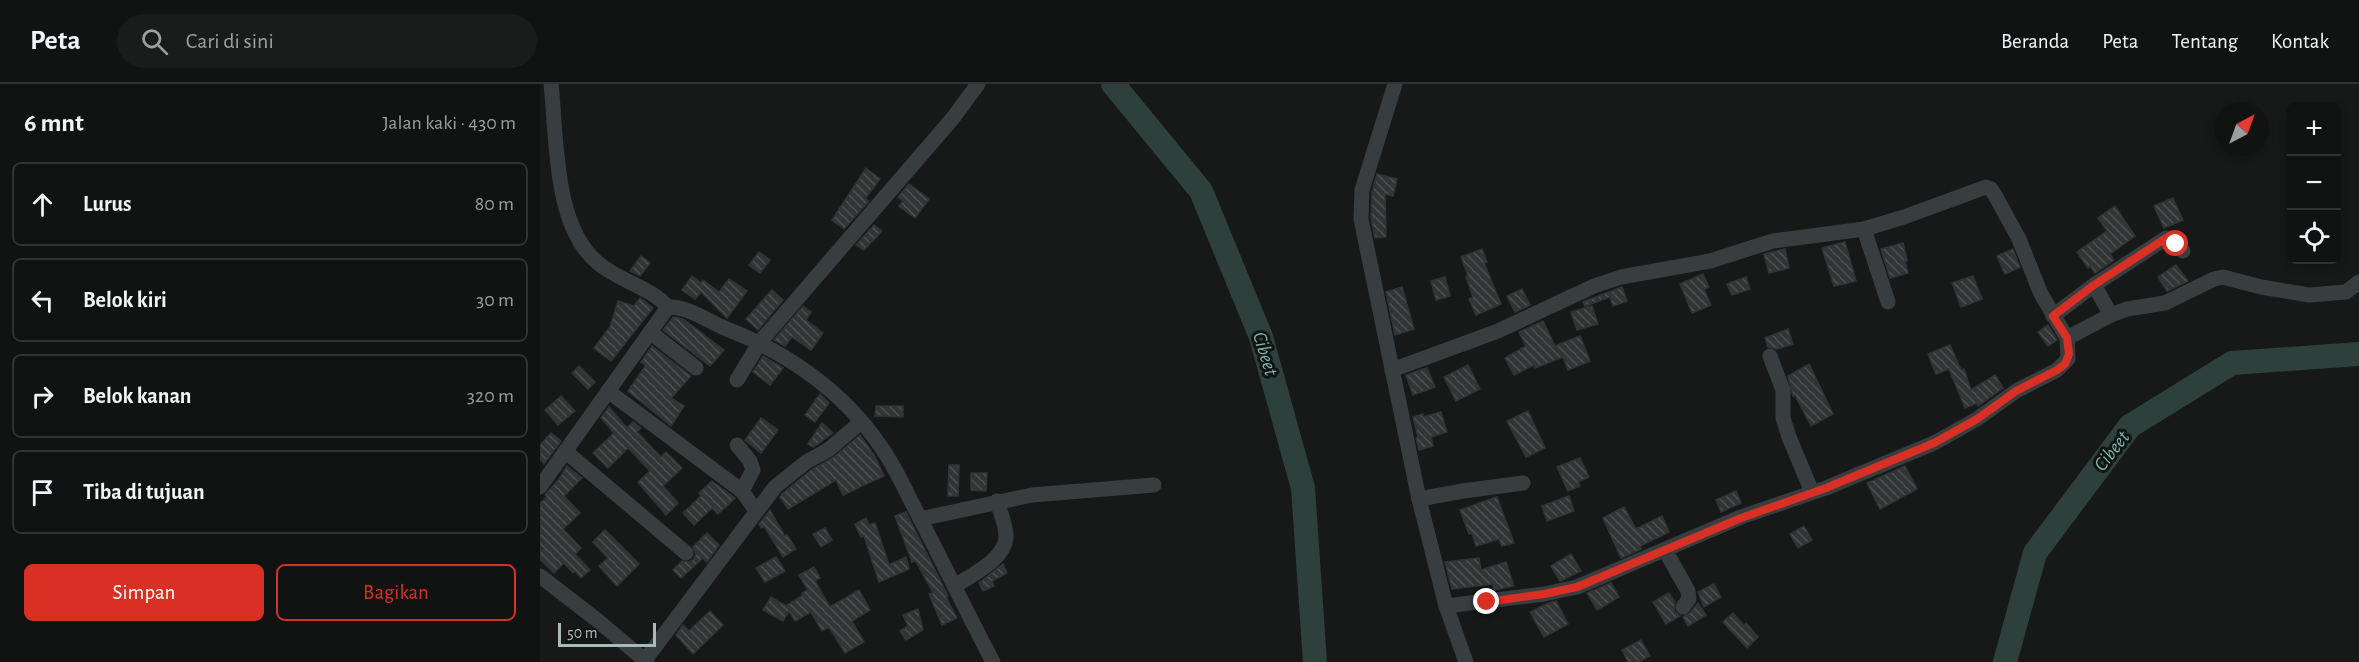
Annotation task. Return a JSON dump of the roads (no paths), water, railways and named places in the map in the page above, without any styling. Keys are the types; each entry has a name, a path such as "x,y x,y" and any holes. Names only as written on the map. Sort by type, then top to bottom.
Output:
{"street":[{"path":"551,84 557,166 562,195 580,243 592,259 606,270 660,300 668,308 682,308 713,324 760,342 821,382 861,422 882,448 993,662"},
{"path":"737,380 760,342 953,118 978,84"},
{"path":"1395,84 1362,190 1361,219 1419,499 1446,606 1466,662"},
{"path":"1392,370 1497,332 1594,286 1621,277 1710,261 1773,241 1864,229 1904,218 1982,188 1990,189 2019,239 2042,294 2067,338 2069,354 2065,364 2016,391 1977,419 1934,443 1837,484 1741,518 1577,587 1544,594 1446,606"},
{"path":"1864,229 1888,302"},
{"path":"2053,316 2094,285 2166,238 2172,240 2183,251"},
{"path":"2067,338 2111,315 2127,309 2165,303 2214,279 2223,277 2298,295 2346,292 2359,282"},
{"path":"2094,285 2111,315"},
{"path":"540,487 668,308"},
{"path":"650,332 696,368"},
{"path":"1770,356 1783,390 1783,418 1812,492"},
{"path":"608,391 742,491 756,511"},
{"path":"540,576 646,661 775,487 806,462 828,450 861,422"},
{"path":"737,445 750,461 753,470 742,491"},
{"path":"565,451 686,553"},
{"path":"1419,499 1523,483"},
{"path":"920,519 1032,495 1154,485"},
{"path":"955,586 988,563 1004,548 1006,536 997,501"},
{"path":"1665,550 1688,591 1689,599 1683,607"}],"waterway":[{"name":"Cibeet","path":"1113,84 1201,191 1261,337 1303,488 1315,662"},
{"name":"Cibeet","path":"2005,662 2035,553 2130,426 2232,363 2359,354"}]}
